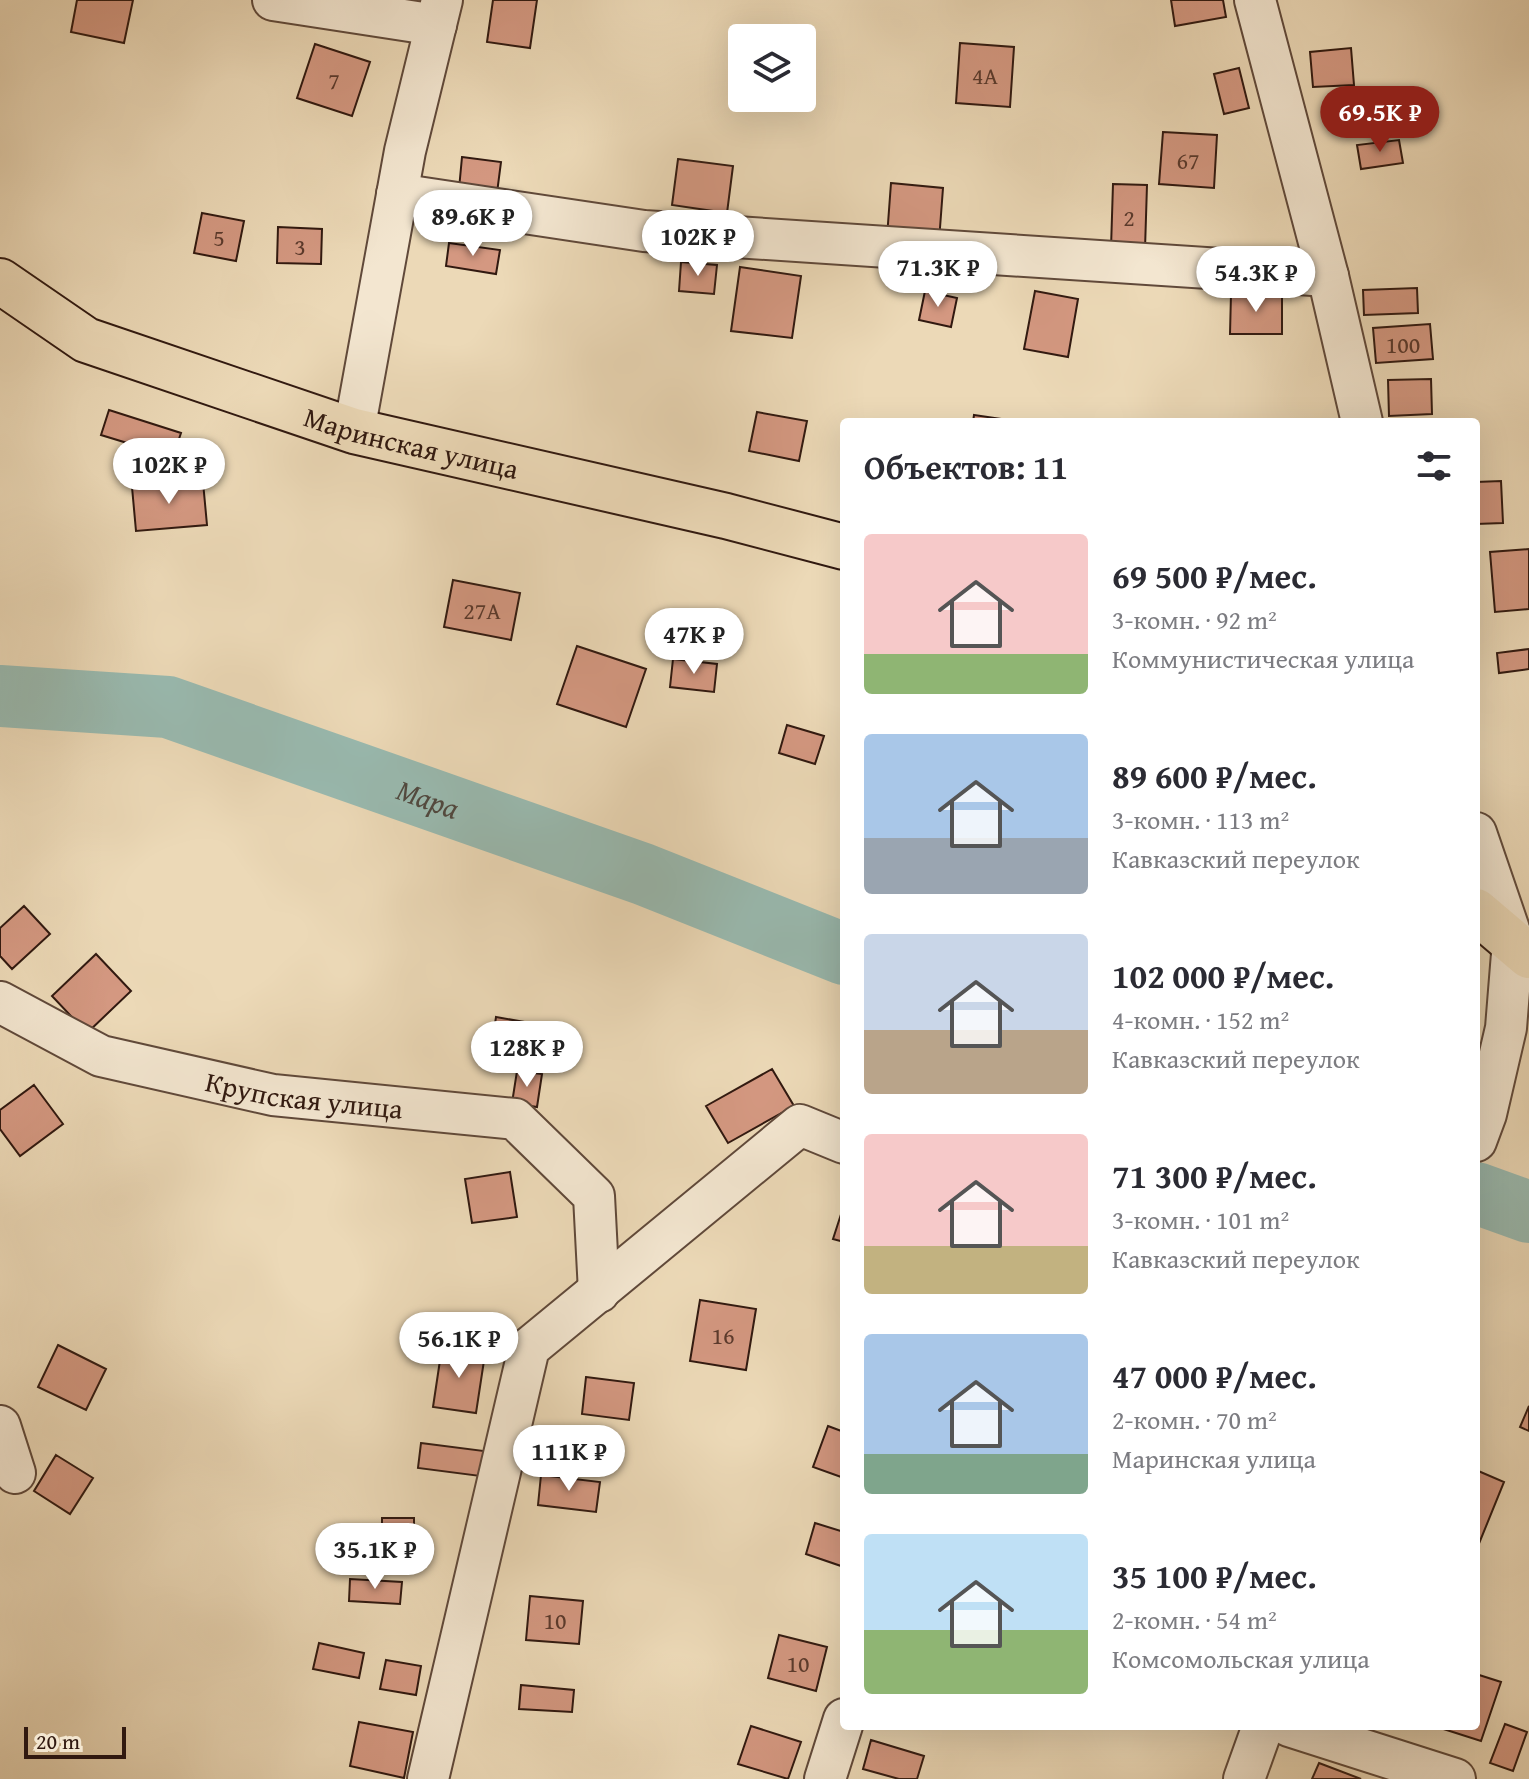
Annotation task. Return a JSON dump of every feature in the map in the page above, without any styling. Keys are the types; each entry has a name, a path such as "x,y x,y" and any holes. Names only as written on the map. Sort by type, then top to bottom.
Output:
{"main road":[{"name":"Маринская улица","path":"0,281 86,340 354,431 726,516 840,546"},
{"path":"1480,914 1521,948"}],"street":[{"path":"273,0 439,12 405,151 354,431"},
{"path":"1255,0 1328,276 1361,418"},
{"path":"397,194 644,231 1328,276"},
{"path":"1480,843 1521,948 1506,1028 1481,1128"},
{"name":"Крупская улица","path":"0,1002 101,1056 273,1095 515,1119 594,1196 599,1292"},
{"path":"428,1779 529,1348 800,1125 840,1141"},
{"path":"0,1426 15,1473"},
{"path":"825,1779 841,1730"},
{"path":"1244,1779 1262,1730"},
{"path":"1302,1730 1455,1779"}],"building":[{"path":"77,0 133,0 124,43 71,32"},
{"path":"493,0 537,0 530,48 487,42"},
{"path":"1171,0 1223,0 1226,17 1175,26"},
{"path":"960,43 1014,47 1010,107 956,103"},
{"path":"315,44 370,62 352,116 297,98"},
{"path":"1351,48 1354,85 1313,87 1310,52"},
{"path":"1239,68 1249,108 1224,114 1214,74"},
{"path":"1163,132 1217,135 1214,188 1159,184"},
{"path":"1399,140 1403,163 1361,169 1357,145"},
{"path":"462,157 501,162 497,193 459,189"},
{"path":"678,159 733,166 727,213 672,205"},
{"path":"891,183 943,188 939,241 887,237"},
{"path":"1113,184 1147,185 1145,249 1111,248"},
{"path":"202,213 244,221 236,261 194,253"},
{"path":"278,227 322,229 321,264 277,263"},
{"path":"449,243 500,250 496,274 446,266"},
{"path":"681,262 717,265 714,294 679,291"},
{"path":"740,267 801,276 792,338 731,331"},
{"path":"1417,288 1418,313 1364,315 1363,290"},
{"path":"925,291 957,298 951,327 919,320"},
{"path":"1035,291 1078,299 1068,357 1024,349"},
{"path":"1231,294 1282,294 1282,334 1230,334"},
{"path":"1430,324 1433,359 1376,363 1373,328"},
{"path":"1431,379 1432,414 1389,416 1388,380"},
{"path":"109,410 181,433 173,457 101,435"},
{"path":"757,412 807,421 799,461 749,451"},
{"path":"1501,481 1503,523 1480,524 1480,482"},
{"path":"203,482 207,525 136,531 132,487"},
{"path":"1529,549 1529,609 1495,612 1490,552"},
{"path":"453,580 520,593 511,640 444,627"},
{"path":"577,646 646,669 626,727 557,704"},
{"path":"1529,649 1529,669 1499,673 1497,653"},
{"path":"673,659 717,664 714,692 670,687"},
{"path":"787,725 824,736 815,764 779,753"},
{"path":"24,906 50,934 12,969 0,956 0,928"},
{"path":"96,954 131,991 87,1033 52,996"},
{"path":"496,1017 564,1029 561,1048 493,1037"},
{"path":"772,1069 794,1106 728,1143 706,1106"},
{"path":"517,1071 542,1074 537,1107 512,1103"},
{"path":"34,1085 63,1124 20,1156 0,1129 0,1110"},
{"path":"510,1172 517,1217 472,1223 465,1179"},
{"path":"840,1217 840,1241 833,1239"},
{"path":"700,1300 756,1309 746,1370 690,1361"},
{"path":"58,1345 106,1369 86,1410 38,1387"},
{"path":"442,1347 485,1354 476,1413 433,1407"},
{"path":"586,1377 634,1383 629,1420 582,1414"},
{"path":"1529,1406 1529,1431 1520,1427"},
{"path":"828,1426 840,1430 840,1477 813,1467"},
{"path":"421,1443 484,1451 480,1476 418,1468"},
{"path":"56,1455 93,1478 70,1514 34,1491"},
{"path":"1480,1472 1504,1482 1480,1541"},
{"path":"541,1475 600,1482 596,1512 538,1505"},
{"path":"382,1518 414,1518 414,1549 382,1549"},
{"path":"815,1523 840,1531 840,1566 806,1554"},
{"path":"350,1579 402,1582 400,1604 349,1601"},
{"path":"530,1596 583,1601 579,1644 526,1640"},
{"path":"779,1635 827,1647 816,1691 768,1678"},
{"path":"319,1643 364,1653 359,1678 313,1669"},
{"path":"386,1660 421,1666 416,1695 380,1689"},
{"path":"1480,1675 1501,1682 1481,1741 1447,1730 1480,1730"},
{"path":"521,1685 574,1690 572,1712 519,1709"},
{"path":"359,1722 413,1732 404,1778 350,1766"},
{"path":"1505,1724 1527,1732 1513,1771 1490,1763"},
{"path":"751,1726 801,1742 788,1779 738,1764"},
{"path":"871,1740 924,1756 917,1779 899,1779 863,1769"},
{"path":"1319,1763 1361,1779 1312,1779"}],"waterway":[{"name":"Мара","path":"0,696 168,707 643,874 840,952"},
{"name":"Мара","path":"1480,1194 1529,1212"}]}
